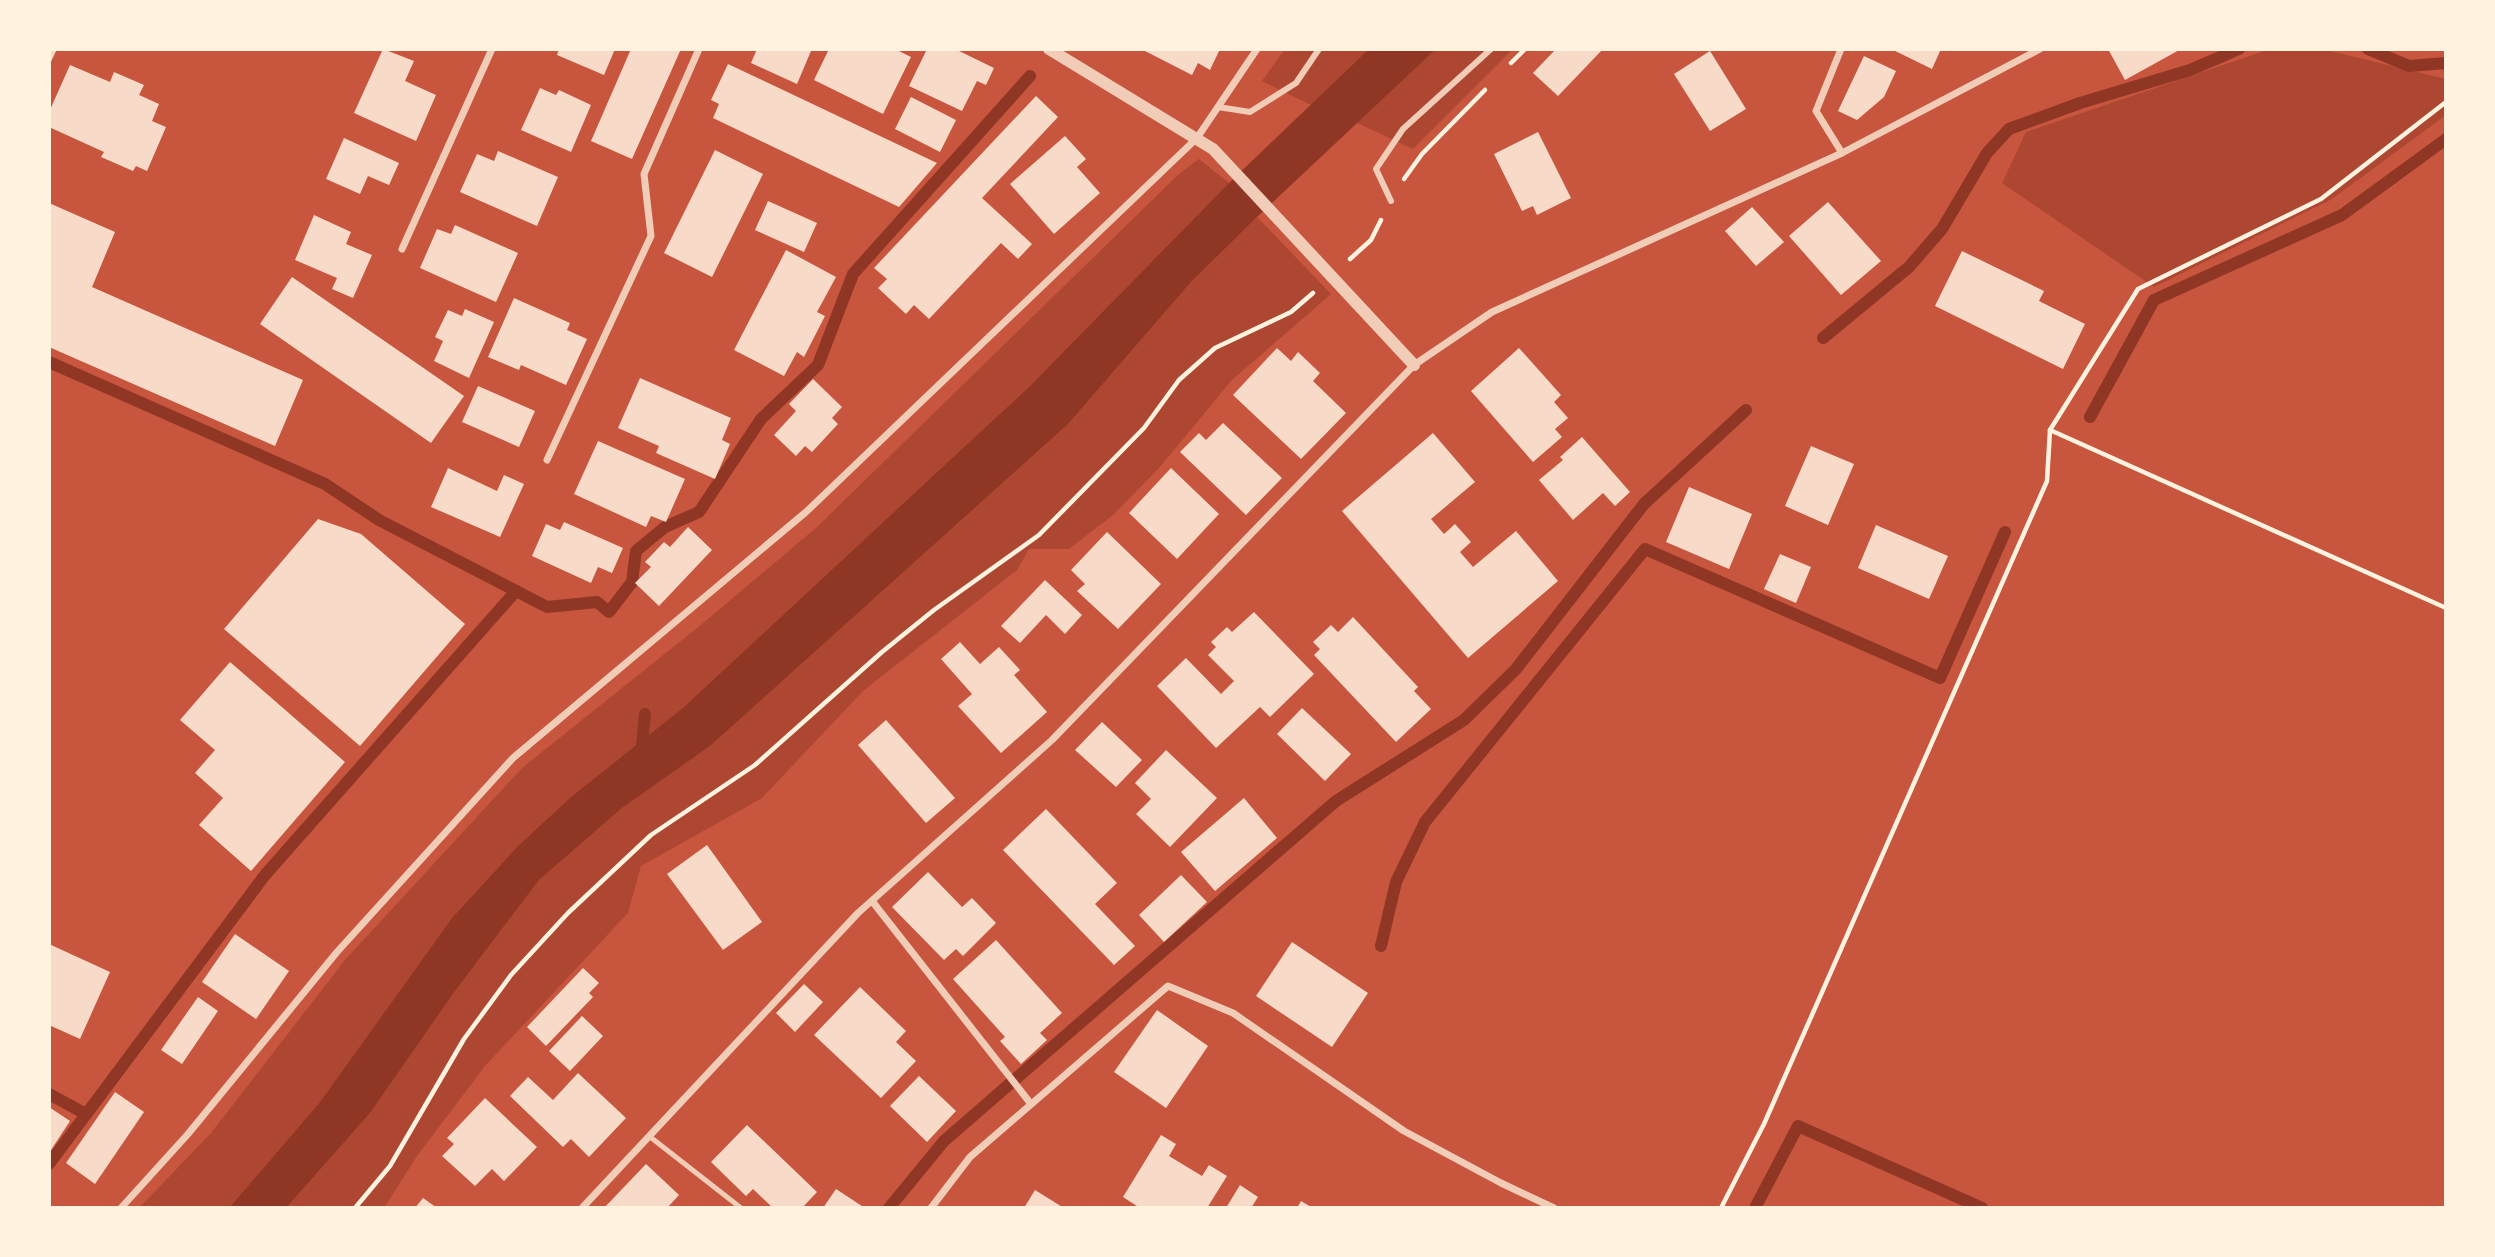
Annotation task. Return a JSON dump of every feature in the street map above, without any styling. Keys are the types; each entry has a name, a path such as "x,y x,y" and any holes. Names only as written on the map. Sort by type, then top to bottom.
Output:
{"street":[{"path":"402,249 492,49"},
{"path":"547,460 650,236 644,174 699,49"},
{"path":"1049,49 1213,149 1414,365"},
{"path":"121,1208 188,1134 337,952 513,758 806,512 1197,138 1257,49"},
{"path":"1218,107 1250,112 1296,83 1319,49"},
{"path":"1391,201 1376,169 1403,129 1491,49"},
{"path":"1841,49 1816,111 1842,153"},
{"path":"582,1208 872,901 1052,740 1414,365 1492,312 1842,153 2040,49"},
{"path":"872,901 1031,1104"},
{"path":"931,1208 970,1157 1168,986 1233,1013 1404,1131 1554,1208"}],"lane":[{"path":"649,1136 741,1208"}],"path":[{"path":"1506,68 1525,49"},
{"path":"355,1208 390,1166 464,1039 511,975 568,912 651,835 755,765 924,618 1039,536 1144,428 1179,380 1215,348 1290,312 1332,276 1371,240 1391,201 1422,154 1488,87"},
{"path":"1721,1208 1764,1124 2047,481 2050,430 2138,289 2321,199 2446,102"},
{"path":"2050,430 2446,608"}],"shaded area":[{"path":"1285,49 1369,49 1311,105 1262,81"},
{"path":"1369,49 1436,49 1191,282 1068,424 710,746 622,808 539,880 455,991 370,1113 286,1208 229,1208 320,1102 452,918 517,847 571,797 684,707 1030,386 1229,183"},
{"path":"1436,49 1513,49 1413,149 1357,123"},
{"path":"2270,49 2322,49 2446,79 2446,115 2332,199 2154,287 2002,183 2026,132"},
{"path":"1199,159 1229,183 1030,386 783,617 684,707 571,797 517,847 452,918 320,1102 229,1208 139,1208 211,1133 345,960 522,768 702,624 817,527 1179,174"},
{"path":"1257,217 1331,294 1231,381 1160,467 1113,515 1069,549 1029,549 1017,570 863,691 762,798 641,866 628,913 485,1066 417,1156 384,1208 286,1208 370,1113 455,991 539,880 622,808 710,746 1068,424 1191,282"}],"building":[{"path":"49,49 56,51 49,66"},
{"path":"383,49 414,61 405,81 436,95 416,141 354,113"},
{"path":"559,49 615,49 604,75 557,55"},
{"path":"631,49 681,49 632,159 591,141"},
{"path":"757,49 811,51 797,84 751,63"},
{"path":"829,49 895,49 911,57 883,114 814,80"},
{"path":"927,49 955,49 994,68 986,85 977,81 962,111 909,86"},
{"path":"1141,49 1220,49 1210,70 1198,63 1192,75"},
{"path":"1556,49 1603,49 1558,96 1533,73"},
{"path":"1891,49 1941,49 1932,69"},
{"path":"2108,49 2181,49 2125,80"},
{"path":"1710,51 1746,109 1710,131 1674,74"},
{"path":"1864,56 1896,71 1884,97 1857,120 1838,111"},
{"path":"728,64 937,163 899,207 713,118 719,104 711,100"},
{"path":"70,65 110,82 114,72 144,85 139,95 159,104 152,121 166,127 147,171 136,166 133,171 101,157 104,152 49,127 49,112"},
{"path":"540,88 556,95 559,90 591,105 571,152 521,130"},
{"path":"1036,96 1058,117 982,198 1032,244 1018,259 1001,243 929,319 914,305 906,314 878,288 887,279 874,268"},
{"path":"911,97 956,120 940,152 895,129"},
{"path":"1538,132 1571,198 1537,215 1533,206 1522,211 1494,154"},
{"path":"1065,136 1086,159 1077,167 1100,193 1054,234 1010,184"},
{"path":"344,138 399,163 389,185 368,176 360,194 326,179"},
{"path":"715,150 763,174 712,277 664,253"},
{"path":"498,151 558,177 537,226 460,192 477,154 494,161"},
{"path":"768,201 817,223 804,252 755,230"},
{"path":"1828,202 1881,261 1841,295 1789,236"},
{"path":"49,203 115,232 92,287 303,380 275,446 49,347"},
{"path":"1752,207 1784,242 1756,266 1725,231"},
{"path":"314,215 351,232 346,244 372,255 353,298 332,289 337,278 295,260"},
{"path":"455,225 518,253 496,302 420,268 437,229 451,234"},
{"path":"786,250 836,277 817,312 825,316 804,357 797,352 784,376 734,350"},
{"path":"1962,251 2044,291 2039,301 2085,324 2063,369 1935,306"},
{"path":"292,277 464,396 431,443 260,324"},
{"path":"514,298 570,323 567,330 587,339 566,385 521,365 519,370 488,357"},
{"path":"465,309 494,322 469,378 434,361 443,341 435,337 448,310 462,316"},
{"path":"1277,348 1291,361 1298,352 1320,373 1313,381 1346,413 1301,459 1233,395"},
{"path":"1519,348 1561,395 1554,402 1568,418 1555,429 1562,437 1533,462 1471,391"},
{"path":"640,378 731,418 722,440 730,444 715,479 656,453 659,446 618,428"},
{"path":"813,379 842,407 832,418 838,424 812,452 805,446 796,456 774,435 796,411 789,404"},
{"path":"478,386 535,411 519,447 462,422"},
{"path":"1223,423 1282,478 1246,515 1180,452 1199,433 1206,440"},
{"path":"1433,433 1475,482 1431,519 1444,534 1455,524 1471,542 1460,552 1473,567 1516,531 1558,581 1468,658 1342,511"},
{"path":"1582,437 1630,492 1615,506 1603,493 1573,520 1539,480 1563,460 1560,457"},
{"path":"598,441 685,479 666,522 651,516 646,527 574,494"},
{"path":"1811,446 1854,464 1828,525 1785,506"},
{"path":"448,468 497,491 504,475 524,484 500,537 431,507"},
{"path":"1171,468 1219,514 1177,559 1129,513"},
{"path":"1689,487 1752,514 1729,569 1666,542"},
{"path":"318,519 361,534 465,624 360,746 224,629"},
{"path":"564,522 623,548 612,573 598,567 591,583 532,556 546,524 560,530"},
{"path":"1876,525 1948,556 1929,599 1858,568"},
{"path":"688,527 712,550 659,606 635,583 651,567 645,562 664,542 670,547"},
{"path":"1107,532 1161,584 1118,629 1077,591 1085,584 1071,570"},
{"path":"1780,554 1811,567 1796,603 1764,589"},
{"path":"1045,580 1082,615 1065,634 1046,615 1020,643 1001,626"},
{"path":"1254,612 1314,674 1270,717 1260,707 1216,748 1157,686 1186,658 1221,694 1234,681 1208,655 1216,647 1211,642 1227,627 1232,632"},
{"path":"1353,617 1418,687 1414,691 1431,709 1396,742 1314,655 1320,649 1313,642 1331,625 1338,632"},
{"path":"960,642 980,664 999,647 1020,670 1014,675 1047,712 1001,753 958,706 972,694 941,659"},
{"path":"230,662 345,762 251,871 199,825 223,798 195,773 215,750 180,720"},
{"path":"1302,708 1351,754 1325,781 1277,734"},
{"path":"886,720 955,798 926,823 858,745"},
{"path":"1102,722 1142,760 1116,787 1075,750"},
{"path":"1166,750 1217,798 1170,847 1136,814 1151,799 1135,783"},
{"path":"1244,798 1277,838 1215,891 1181,852"},
{"path":"1046,809 1117,883 1095,904 1135,946 1114,965 1003,850"},
{"path":"707,845 762,922 723,950 667,874"},
{"path":"928,872 962,907 972,898 996,923 963,956 956,949 944,960 892,907"},
{"path":"1181,875 1207,902 1164,942 1139,915"},
{"path":"235,934 289,971 256,1019 202,982"},
{"path":"996,940 1062,1013 1040,1033 1047,1040 1021,1064 1000,1041 1005,1037 953,979"},
{"path":"1292,942 1368,993 1332,1047 1256,996"},
{"path":"49,944 110,972 80,1039 49,1025"},
{"path":"583,968 599,983 589,993 593,997 546,1046 527,1027"},
{"path":"804,984 823,1002 795,1032 776,1013"},
{"path":"860,987 906,1031 896,1042 916,1061 881,1098 814,1035"},
{"path":"198,997 218,1011 182,1064 161,1050"},
{"path":"1157,1010 1208,1046 1166,1108 1114,1072"},
{"path":"582,1016 603,1036 570,1071 549,1051"},
{"path":"578,1073 626,1118 589,1157 571,1139 563,1147 510,1096 528,1077 553,1100"},
{"path":"919,1076 956,1111 927,1142 890,1106"},
{"path":"115,1092 144,1112 95,1184 66,1163"},
{"path":"485,1098 537,1147 504,1181 492,1169 475,1186 442,1156 454,1144 447,1138"},
{"path":"49,1107 70,1121 51,1150 49,1148"},
{"path":"747,1125 817,1192 802,1208 773,1208 753,1189 746,1196 711,1162"},
{"path":"1161,1135 1176,1144 1169,1156 1202,1176 1209,1165 1227,1176 1207,1208 1140,1208 1123,1197"},
{"path":"646,1164 679,1195 667,1208 604,1208"},
{"path":"1240,1185 1258,1197 1251,1208 1226,1208"},
{"path":"836,1189 865,1208 823,1208"},
{"path":"1035,1190 1064,1208 1024,1208"},
{"path":"423,1198 437,1208 415,1208"},
{"path":"1301,1201 1313,1208 1297,1208"}],"waterway":[{"path":"1823,338 1909,267 1942,229 1987,153 2009,129 2080,103 2190,70 2239,49"},
{"path":"2368,49 2409,66 2446,63"},
{"path":"49,362 325,484 379,520 547,607 597,602 609,612 632,582 636,551 665,527 699,512 761,419 818,365 853,274 1030,76"},
{"path":"2090,417 2154,300 2342,215 2446,139"},
{"path":"889,1208 944,1141 1336,801 1464,720 1516,669 1644,504 1746,410"},
{"path":"1381,946 1396,882 1425,822 1645,549 1940,678 2005,532"},
{"path":"49,1164 265,875 516,591"},
{"path":"641,755 645,714"},
{"path":"49,1094 86,1114"},
{"path":"1755,1208 1798,1126 1982,1208"}]}
